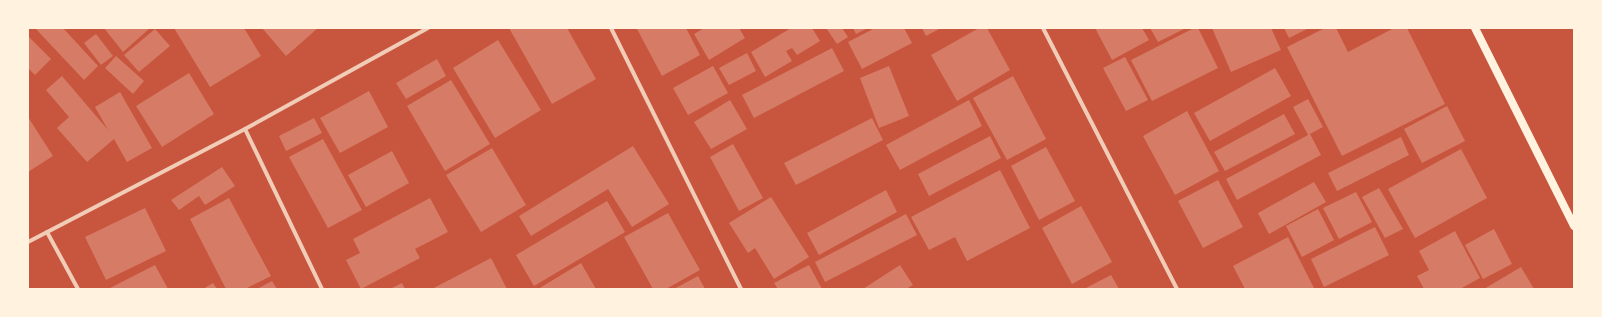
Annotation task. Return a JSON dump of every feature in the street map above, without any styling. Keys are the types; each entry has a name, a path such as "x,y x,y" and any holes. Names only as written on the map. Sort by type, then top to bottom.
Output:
{"main road":[{"path":"1475,28 1574,226"}],"street":[{"path":"28,242 245,129 428,28"},
{"path":"611,28 741,289"},
{"path":"1043,28 1177,289"},
{"path":"245,129 322,289"},
{"path":"47,232 78,289"}],"building":[{"path":"35,28 63,28 98,66 84,80"},
{"path":"104,28 150,28 123,52"},
{"path":"174,28 244,28 261,56 210,87"},
{"path":"262,28 318,28 286,56"},
{"path":"509,28 567,28 596,79 552,104"},
{"path":"686,28 700,55 662,76 637,29"},
{"path":"704,28 739,28 745,38 709,60 694,34"},
{"path":"791,28 812,28 820,41 797,55 792,48 786,51 792,61 765,77 751,52"},
{"path":"826,28 842,28 848,37 837,44"},
{"path":"853,28 868,28 856,34"},
{"path":"875,28 904,28 912,43 862,69 848,42"},
{"path":"922,28 941,28 926,36"},
{"path":"979,28 987,28 1010,70 957,101 931,55"},
{"path":"1095,28 1142,28 1149,40 1112,60"},
{"path":"1150,28 1186,28 1158,42"},
{"path":"1194,28 1198,28 1218,68 1152,101 1131,60"},
{"path":"1212,28 1271,28 1281,50 1231,72"},
{"path":"1284,28 1309,28 1289,38"},
{"path":"1325,28 1336,28 1348,52 1394,28 1407,28 1445,104 1342,156 1287,47"},
{"path":"155,29 170,46 139,72 124,55"},
{"path":"96,34 113,56 101,65 84,43"},
{"path":"28,36 51,59 35,75 28,68"},
{"path":"498,40 541,110 495,138 453,68"},
{"path":"832,48 844,71 754,118 742,95"},
{"path":"747,53 756,71 729,85 719,68"},
{"path":"116,56 144,81 133,94 105,68"},
{"path":"1125,57 1148,100 1126,111 1103,68"},
{"path":"437,59 446,76 406,99 396,83"},
{"path":"713,66 728,93 688,115 673,88"},
{"path":"889,66 909,116 879,128 860,78"},
{"path":"1275,68 1291,96 1210,141 1194,113"},
{"path":"189,73 214,114 162,147 136,106"},
{"path":"62,76 108,130 95,107 120,92 152,148 127,162 114,139 87,162 57,128 69,117 46,90"},
{"path":"1013,76 1046,139 1007,160 973,98"},
{"path":"451,80 490,144 445,171 407,106"},
{"path":"369,91 388,127 340,153 320,118"},
{"path":"1308,99 1323,127 1310,134 1321,155 1237,200 1226,179 1308,135 1293,107"},
{"path":"730,100 747,129 711,149 694,122"},
{"path":"969,100 982,126 900,170 886,145"},
{"path":"1447,106 1465,141 1422,163 1404,129"},
{"path":"1187,111 1219,171 1175,195 1143,136"},
{"path":"1284,114 1295,134 1225,171 1214,152"},
{"path":"28,117 53,156 28,172"},
{"path":"314,118 322,133 286,151 279,136"},
{"path":"872,118 883,140 796,185 784,163"},
{"path":"990,136 1001,158 929,196 918,174"},
{"path":"1401,137 1409,155 1337,191 1328,173"},
{"path":"323,139 362,210 328,228 289,157"},
{"path":"733,144 763,198 739,211 710,157"},
{"path":"633,146 669,204 632,227 608,189 531,236 519,216"},
{"path":"1046,147 1075,201 1039,220 1011,166"},
{"path":"492,148 526,205 481,232 446,175"},
{"path":"1461,149 1487,198 1415,238 1388,189"},
{"path":"392,151 409,183 366,207 348,175"},
{"path":"222,167 235,186 205,205 199,196 179,210 171,200"},
{"path":"1000,170 1030,228 967,261 955,237 929,250 911,217"},
{"path":"1218,180 1243,227 1203,248 1178,201"},
{"path":"1314,182 1326,202 1269,234 1258,213"},
{"path":"1379,188 1403,229 1385,238 1362,197"},
{"path":"886,190 897,212 819,255 807,233"},
{"path":"1356,192 1372,222 1339,239 1323,208"},
{"path":"771,197 809,257 774,279 755,248 748,253 729,223"},
{"path":"229,198 271,276 245,289 226,289 190,219"},
{"path":"430,198 448,232 415,249 420,258 361,289 346,260 360,253 353,239"},
{"path":"607,201 625,232 534,286 516,255"},
{"path":"1081,206 1112,262 1072,284 1042,228"},
{"path":"145,208 166,251 106,280 85,237"},
{"path":"1318,209 1334,240 1302,257 1286,226"},
{"path":"668,213 700,270 666,289 653,289 624,237"},
{"path":"906,214 917,235 825,282 815,262"},
{"path":"1375,227 1389,255 1324,287 1311,259"},
{"path":"1494,229 1512,264 1483,279 1465,245"},
{"path":"1455,231 1480,278 1460,289 1424,289 1417,276 1429,270 1419,251"},
{"path":"1288,237 1314,288 1245,289 1233,266"},
{"path":"491,258 507,289 432,289"},
{"path":"581,263 596,289 538,289"},
{"path":"155,265 168,289 110,288"},
{"path":"809,265 822,289 778,289 774,283"},
{"path":"900,265 913,285 906,289 863,289"},
{"path":"1521,267 1534,289 1484,289"},
{"path":"1111,275 1119,289 1084,289"},
{"path":"698,276 705,289 674,289"},
{"path":"272,281 277,289 257,289"},
{"path":"213,283 217,289 203,289"},
{"path":"402,283 405,289 390,289"}]}
